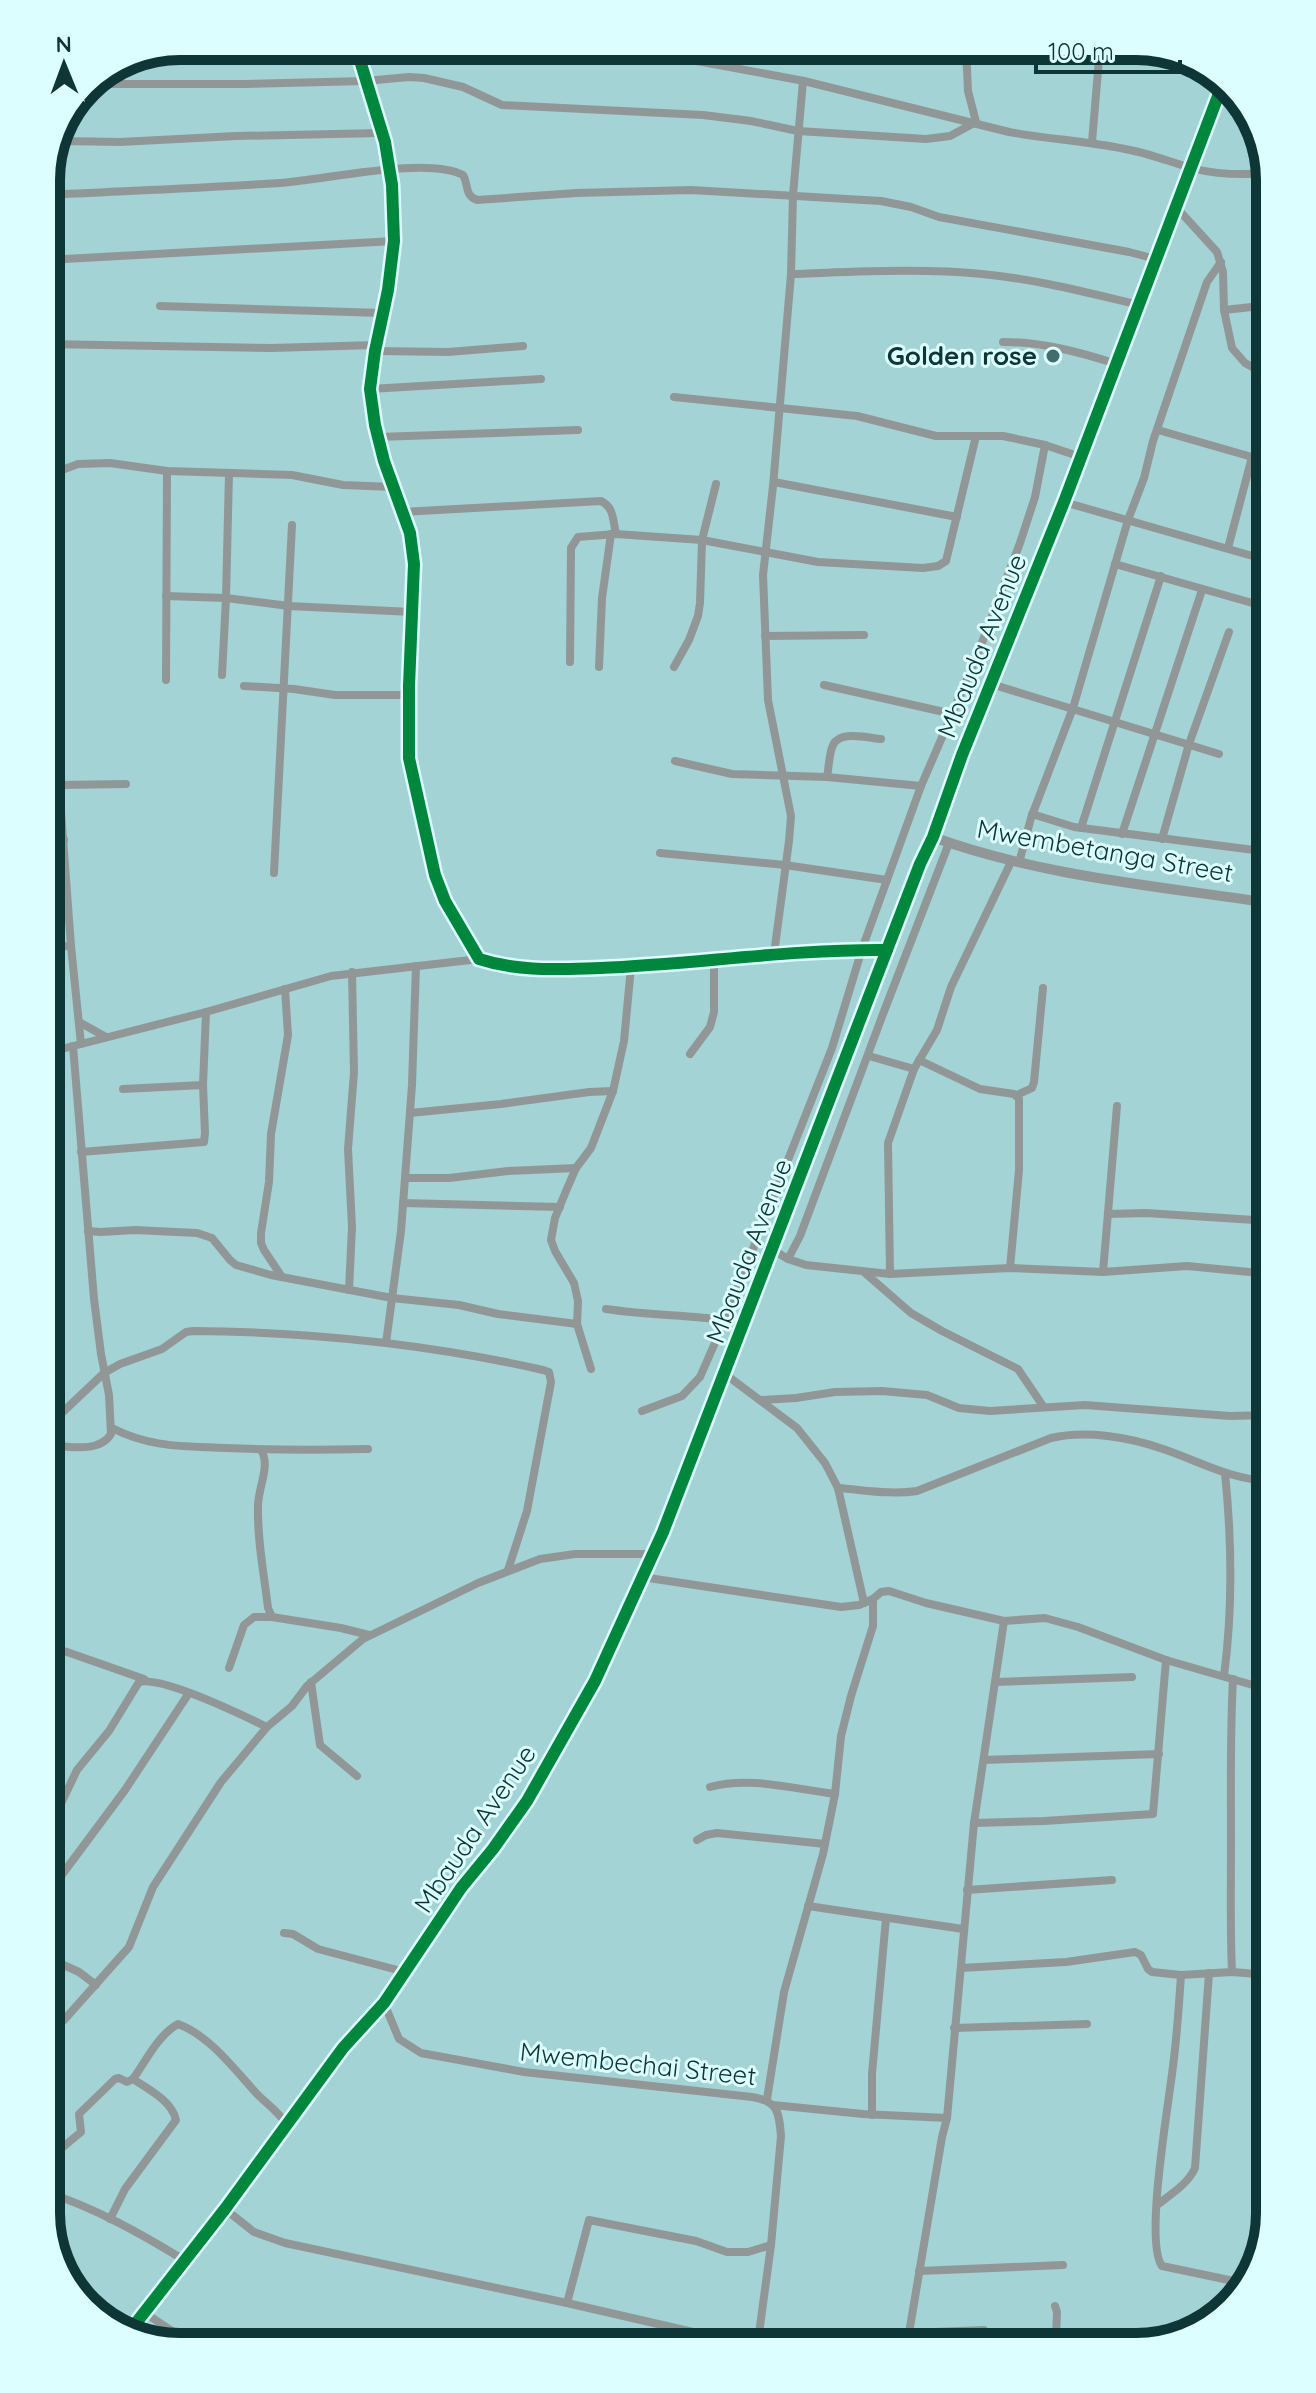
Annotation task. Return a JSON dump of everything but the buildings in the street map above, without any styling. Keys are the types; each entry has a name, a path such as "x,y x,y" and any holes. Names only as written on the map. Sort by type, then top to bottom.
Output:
{"street":[{"path":"360,60 391,170 394,241 370,389 378,437 410,533 414,564 409,758 427,849 445,901 479,959"},
{"path":"696,60 803,81 1036,137 1092,142 1143,152 1190,168 1232,175 1255,174"},
{"path":"967,60 968,91 976,122"},
{"path":"1092,142 1099,60"},
{"path":"108,84 244,84 424,78 463,87 502,105 703,115 798,131 926,139 950,136 976,122"},
{"path":"774,954 791,816 768,700 763,603 791,274 793,195 803,81"},
{"name":"Mbauda Avenue","path":"135,2325 343,2048 384,2003 461,1888 527,1801 595,1681 653,1554 725,1374 962,755 1140,305 1219,94"},
{"path":"67,141 381,133"},
{"path":"60,194 280,183 415,166 456,171 463,175 470,197 477,200 691,190 881,201 939,217 1156,259"},
{"path":"1176,207 1211,243 1221,262 1224,310 1232,348 1245,363 1256,369"},
{"path":"60,259 394,241"},
{"path":"890,1274 888,1143 914,1069 937,1030 951,987 1015,862 1073,708 1128,520 1207,282 1221,262"},
{"path":"791,274 882,271 979,274 1140,305"},
{"path":"160,306 382,313"},
{"path":"1224,310 1256,307"},
{"path":"1003,342 1029,342 1070,349 1117,364"},
{"path":"60,344 375,348 448,352 523,346"},
{"path":"370,389 541,379"},
{"path":"674,397 874,419 936,436 1003,436 1081,457"},
{"path":"378,437 578,430"},
{"path":"1158,430 1256,459"},
{"path":"570,662 572,543 582,536 613,534 702,540 841,565 938,566 946,561 976,436"},
{"path":"642,1411 682,1396 700,1377 725,1320 832,1048 862,949 921,786 953,714 1020,543 1035,497 1045,445"},
{"path":"1228,548 1252,457"},
{"path":"60,471 78,464 110,463 167,471 292,475 343,485 393,487"},
{"path":"166,680 167,471"},
{"path":"222,675 229,473"},
{"path":"774,482 957,517"},
{"path":"674,667 698,616 702,540 716,484"},
{"path":"402,512 601,501 612,509 613,534 603,588 599,667"},
{"path":"1064,502 1256,557"},
{"path":"274,873 292,525"},
{"path":"1115,564 1256,604"},
{"path":"1081,828 1161,576"},
{"path":"1122,834 1202,590"},
{"path":"166,596 412,612"},
{"path":"1162,839 1189,744 1229,632"},
{"path":"765,636 864,635"},
{"path":"991,684 1219,754"},
{"path":"824,685 953,714"},
{"path":"244,686 335,695 409,695"},
{"path":"827,777 833,744 839,738 881,739"},
{"path":"675,761 732,774 827,777 921,786"},
{"path":"60,785 126,784"},
{"path":"60,796 79,1022 81,1152 94,1299 112,1428 108,1440 89,1447 60,1446"},
{"path":"1032,814 1081,828 1256,850"},
{"name":"Mwembetanga Street","path":"933,837 1015,862 1256,901"},
{"path":"60,840 64,840"},
{"path":"788,1259 800,1236 949,843"},
{"path":"660,853 785,865 887,880"},
{"path":"60,946 71,946"},
{"path":"60,1049 352,972 479,959 513,968 543,970 631,967 774,954 887,950"},
{"path":"690,1054 710,1027 714,1012 714,960"},
{"path":"386,1343 405,1178 416,966"},
{"path":"591,1369 577,1324 578,1301 574,1283 551,1240 576,1168 591,1148 613,1091 624,1041 631,967"},
{"path":"349,1290 352,1227 348,1149 354,1072 352,972"},
{"path":"919,1060 980,1089 1017,1095 1032,1088 1043,988"},
{"path":"282,1277 264,1250 261,1233 269,1188 271,1134 288,1035 285,989"},
{"path":"81,1152 204,1142 206,1012"},
{"path":"79,1022 107,1038"},
{"path":"869,1056 914,1069"},
{"path":"123,1089 203,1085"},
{"path":"410,1113 613,1091"},
{"path":"1010,1268 1019,1170 1020,1107 1017,1095"},
{"path":"1103,1272 1117,1106"},
{"path":"405,1178 449,1178 576,1168"},
{"path":"403,1203 560,1207"},
{"path":"1108,1214 1146,1213 1256,1220"},
{"path":"88,1231 167,1231 209,1236 236,1265 282,1277 392,1298 577,1324"},
{"path":"773,1250 806,1265 890,1274 1010,1268 1103,1272 1187,1266 1256,1273"},
{"path":"864,1272 911,1313 1018,1369 1043,1406"},
{"path":"606,1309 642,1315 687,1315 725,1320"},
{"path":"60,1415 104,1373 162,1349 186,1332 193,1331 292,1333 386,1343 486,1358 549,1372 551,1382 527,1511 508,1570"},
{"path":"725,1374 797,1428 825,1463 838,1488 873,1626 841,1736 835,1794 825,1844 784,1992 770,2102 872,2115 947,2118"},
{"path":"760,1400 835,1392 882,1391 927,1395 959,1408 990,1411 1085,1405 1256,1415"},
{"path":"112,1428 140,1441 164,1445 261,1450 368,1449"},
{"path":"838,1488 897,1494 917,1491 1066,1434 1131,1441 1256,1481"},
{"path":"261,1450 265,1458 258,1506 259,1528 268,1608 272,1617"},
{"path":"1225,1473 1231,1564 1228,1678 1232,1779 1232,1972"},
{"path":"60,2022 129,1947 153,1887 213,1794 267,1727 292,1706 311,1682 363,1639 508,1570 540,1559 575,1554 653,1554"},
{"path":"642,1577 841,1607 869,1601 881,1592 889,1591 1004,1621 1045,1618 1166,1660 1256,1686"},
{"path":"229,1668 239,1636 248,1621 259,1616 370,1635"},
{"path":"909,2333 947,2118 974,1823 1004,1621"},
{"path":"60,1651 189,1693 267,1727"},
{"path":"974,1823 1151,1816 1155,1812 1166,1660"},
{"path":"996,1682 1132,1677"},
{"path":"60,1808 77,1770 109,1731 139,1682 148,1680"},
{"path":"311,1682 320,1745 357,1776"},
{"path":"60,1877 189,1693"},
{"path":"984,1760 1159,1754"},
{"path":"710,1787 729,1782 752,1783 835,1794"},
{"path":"697,1840 717,1833 825,1844"},
{"path":"967,1890 1112,1880"},
{"path":"808,1906 963,1929"},
{"path":"872,2115 872,2074 886,1918"},
{"path":"284,1933 293,1934 318,1949 405,1972"},
{"path":"961,1968 1066,1962 1135,1952 1141,1955 1152,1972 1181,1975 1256,1973"},
{"path":"60,1963 96,1985"},
{"path":"1157,2205 1175,2192 1195,2168 1209,1973"},
{"path":"1181,1975 1174,2063 1157,2179 1155,2251 1162,2266 1235,2281"},
{"name":"Mwembechai Street","path":"384,2003 399,2039 421,2053 524,2072 770,2102 780,2121 781,2136 759,2333"},
{"path":"60,2151 81,2132 79,2114 115,2079 127,2082 133,2079 154,2048 173,2026 180,2024 219,2053 261,2098 278,2111 287,2125"},
{"path":"954,2028 1087,2024"},
{"path":"110,2219 125,2189 176,2120 167,2104 133,2079"},
{"path":"60,2198 145,2236 184,2260"},
{"path":"225,2209 254,2232 285,2243 697,2333"},
{"path":"567,2303 589,2220 709,2244 727,2252 748,2252 771,2245"},
{"path":"919,2271 1063,2265"},
{"path":"1055,2306 1056,2333"},
{"path":"145,2313 175,2333"},
{"path":"946,2333 984,2330"}],"cycle path":[{"path":"360,60 385,142 392,185 394,241 370,389 384,461 410,533 414,564 409,758 435,875 445,901 479,959 524,968 569,969 887,950"},
{"path":"135,2324 225,2209 343,2048 384,2003 461,1888 527,1801 595,1681 663,1532 962,755 1064,502 1219,94"}],"place":[{"name":"Golden rose","path":"1053,356"}]}
